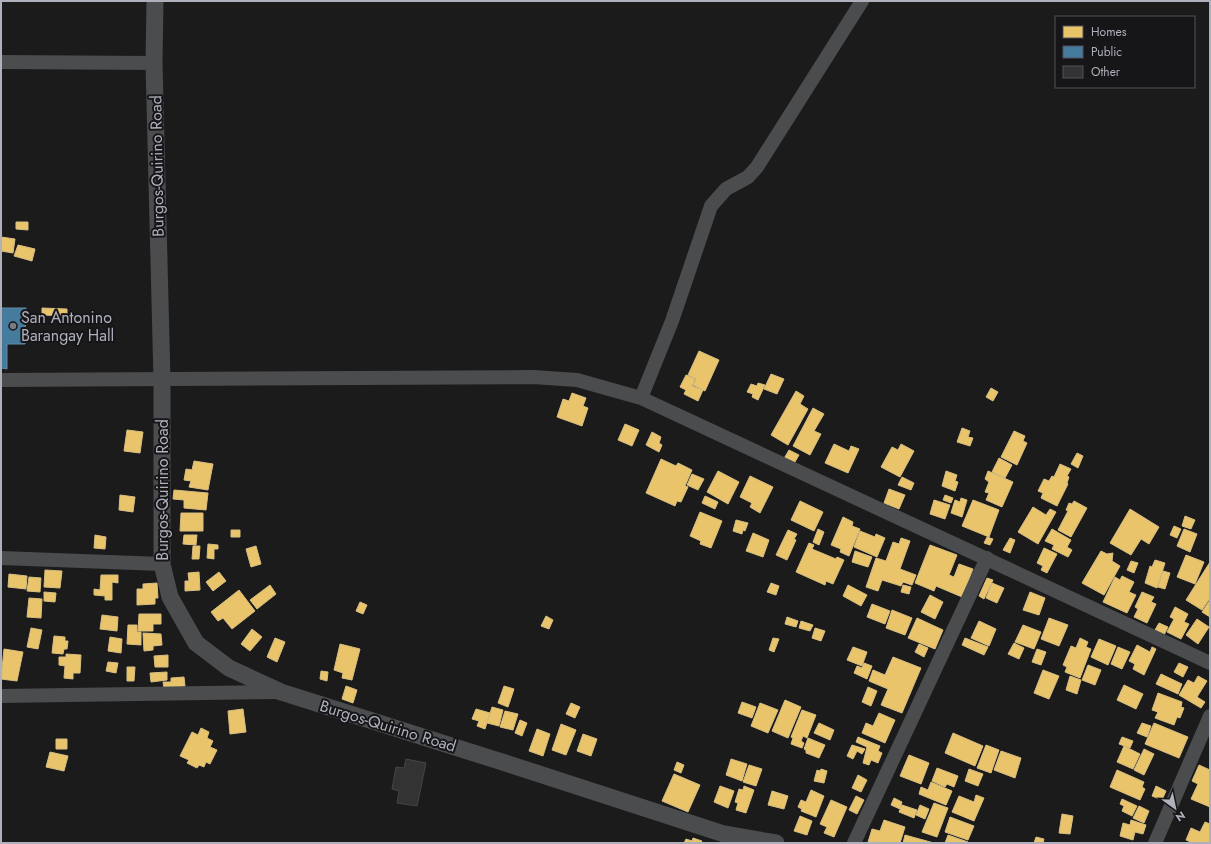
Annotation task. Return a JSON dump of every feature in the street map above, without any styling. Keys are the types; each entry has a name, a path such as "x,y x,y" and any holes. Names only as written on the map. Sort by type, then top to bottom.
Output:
{"street":[{"name":"Burgos-Quirino Road","path":"155,1 154,64 162,380 162,564 170,597 196,643 229,668 281,692 724,834 776,843"},
{"path":"641,398 672,321 711,206 726,188 748,176 760,163 862,1"},
{"path":"1,62 154,64"},
{"path":"1,380 532,377 577,380 641,398 1210,663"},
{"path":"1,558 162,564"},
{"path":"854,843 987,558"},
{"path":"1,696 281,692"},
{"path":"1155,843 1210,716"}],"building: Homes":[{"path":"16,222 28,222 28,230 16,229"},
{"path":"1,237 15,239 13,253 1,251"},
{"path":"18,245 35,249 32,261 14,256"},
{"path":"42,308 67,309 67,316 42,315"},
{"path":"699,351 719,360 705,391 693,385 696,379 688,375"},
{"path":"771,374 784,379 777,394 764,389"},
{"path":"686,375 695,379 692,386 703,390 698,401 684,394 686,390 680,387"},
{"path":"758,383 765,385 758,400 752,397 753,394 747,392 751,384 757,386"},
{"path":"991,388 998,392 993,401 986,397"},
{"path":"796,391 804,396 800,404 808,409 788,445 771,435"},
{"path":"572,393 586,398 583,406 588,408 582,426 557,417 563,399 569,401"},
{"path":"813,408 824,414 814,431 821,434 810,455 793,446"},
{"path":"625,424 639,430 632,446 618,440"},
{"path":"962,428 970,431 968,437 973,438 970,446 957,442"},
{"path":"127,430 143,432 140,453 124,451"},
{"path":"1014,431 1025,436 1023,441 1027,443 1017,465 1001,457"},
{"path":"652,432 661,437 659,443 662,445 659,452 646,445"},
{"path":"834,444 849,451 851,446 859,449 848,473 825,463"},
{"path":"901,444 914,451 900,477 881,467 892,447 898,450"},
{"path":"789,450 799,455 792,467 782,462"},
{"path":"1077,453 1083,456 1078,468 1071,464"},
{"path":"999,458 1012,465 1005,478 992,472"},
{"path":"661,459 676,466 678,463 692,470 685,486 688,487 681,502 677,501 675,506 646,493"},
{"path":"194,461 213,464 208,490 189,487 191,481 184,480 186,469 192,470"},
{"path":"1060,464 1071,469 1067,476 1069,477 1068,484 1057,506 1041,498 1043,493 1038,491 1044,479 1049,481 1052,476 1054,477"},
{"path":"718,471 739,482 728,504 707,492"},
{"path":"946,471 957,475 955,481 958,482 955,491 942,486"},
{"path":"988,471 1013,482 1002,507 986,500 989,493 985,492 989,482 985,479"},
{"path":"692,474 704,479 698,490 687,485"},
{"path":"750,476 773,487 760,513 750,507 752,503 740,497"},
{"path":"902,477 914,483 911,490 898,485"},
{"path":"889,489 905,495 899,509 884,503"},
{"path":"174,490 208,493 206,510 184,508 184,500 173,499"},
{"path":"120,495 135,497 133,512 119,510"},
{"path":"945,495 953,498 951,503 943,500"},
{"path":"705,496 718,502 715,509 702,503"},
{"path":"961,498 967,500 962,517 951,513 955,500 960,502"},
{"path":"934,500 950,505 945,519 930,514"},
{"path":"973,500 999,510 989,537 962,526"},
{"path":"800,501 823,512 814,531 791,520"},
{"path":"1074,501 1087,508 1071,537 1058,530 1068,511 1066,510 1069,503 1072,504"},
{"path":"1033,507 1046,515 1050,509 1056,512 1038,544 1018,532"},
{"path":"1130,509 1159,527 1149,544 1141,539 1131,555 1110,543"},
{"path":"700,512 722,521 711,548 700,544 701,541 690,536"},
{"path":"181,513 203,513 203,531 180,531"},
{"path":"1185,516 1195,520 1191,529 1182,526"},
{"path":"843,517 853,522 852,526 860,529 849,556 840,552 841,549 831,545"},
{"path":"736,520 748,523 742,534 733,531"},
{"path":"1174,526 1181,529 1177,538 1170,535"},
{"path":"818,529 824,532 819,545 813,542"},
{"path":"1052,529 1071,540 1067,547 1072,550 1068,557 1052,549 1054,545 1045,541"},
{"path":"1184,529 1197,534 1190,552 1177,546"},
{"path":"231,530 240,530 240,537 231,537"},
{"path":"788,530 797,534 794,539 796,540 787,560 776,555"},
{"path":"860,531 875,537 876,534 885,538 877,557 854,547"},
{"path":"753,533 769,540 763,557 746,551"},
{"path":"95,535 106,537 105,549 94,548"},
{"path":"184,535 197,535 196,545 183,544"},
{"path":"987,537 993,539 990,545 984,543"},
{"path":"901,538 910,541 900,569 916,575 912,585 903,582 901,586 882,580 878,591 866,587 876,558 886,561 893,542 899,544"},
{"path":"1010,538 1015,540 1010,553 1003,550"},
{"path":"809,543 814,545 812,549 836,559 837,557 844,560 833,584 826,581 825,585 796,572"},
{"path":"208,544 218,545 218,549 214,549 214,559 207,558"},
{"path":"930,545 957,555 949,575 954,577 959,564 973,569 962,597 936,586 934,591 915,583"},
{"path":"193,546 200,546 199,559 192,559"},
{"path":"256,546 261,564 251,567 246,549"},
{"path":"1044,548 1057,554 1047,573 1041,570 1043,566 1037,563"},
{"path":"855,551 872,557 868,567 852,562"},
{"path":"1101,551 1107,554 1113,553 1112,561 1120,566 1104,595 1082,583"},
{"path":"1186,555 1204,562 1195,584 1177,577"},
{"path":"1155,560 1165,563 1157,588 1145,583 1150,566 1152,567"},
{"path":"1131,561 1138,563 1134,573 1127,570"},
{"path":"1210,562 1210,598 1202,610 1186,600"},
{"path":"45,570 62,571 60,588 44,587"},
{"path":"1163,571 1170,573 1165,589 1158,587"},
{"path":"199,572 200,590 185,591 185,581 189,581 188,573"},
{"path":"219,572 226,581 213,591 206,582"},
{"path":"9,574 27,576 26,589 8,587"},
{"path":"101,575 118,575 118,583 112,582 112,600 105,600 105,596 94,595 94,589 100,590"},
{"path":"1122,576 1134,582 1129,592 1136,595 1127,613 1103,602 1115,577 1120,580"},
{"path":"29,577 41,578 40,592 27,591"},
{"path":"987,578 993,580 984,599 979,596"},
{"path":"157,583 158,598 155,598 155,604 137,605 137,589 143,589 143,584"},
{"path":"771,583 779,586 776,595 767,592"},
{"path":"992,583 1004,588 997,603 986,598"},
{"path":"270,585 276,594 257,609 250,600"},
{"path":"848,585 867,595 861,606 843,596"},
{"path":"903,585 911,587 909,594 901,592"},
{"path":"239,590 255,611 232,629 223,618 218,621 211,612"},
{"path":"44,592 56,593 55,602 44,601"},
{"path":"1030,592 1045,598 1039,615 1023,610"},
{"path":"1142,592 1154,597 1151,602 1156,604 1147,623 1134,617 1138,609 1135,607"},
{"path":"930,595 943,602 935,619 921,612"},
{"path":"29,598 42,599 41,618 27,617"},
{"path":"1210,600 1210,617 1202,612"},
{"path":"360,602 367,605 363,614 356,611"},
{"path":"872,604 890,611 885,624 867,617"},
{"path":"1175,607 1188,614 1184,622 1189,624 1181,639 1167,632 1174,619 1170,617"},
{"path":"892,610 912,618 905,635 886,628"},
{"path":"139,614 161,614 161,624 153,624 153,631 138,631"},
{"path":"102,615 118,617 117,631 100,629"},
{"path":"546,616 553,620 549,629 541,626"},
{"path":"787,617 798,621 796,627 785,624"},
{"path":"917,618 943,630 935,649 908,638"},
{"path":"1049,618 1068,625 1059,646 1041,639"},
{"path":"1197,619 1209,627 1198,644 1186,635"},
{"path":"801,621 813,625 810,631 799,628"},
{"path":"979,621 996,629 989,646 971,638"},
{"path":"1159,623 1168,627 1164,635 1155,630"},
{"path":"128,625 137,625 137,632 141,632 141,645 127,644"},
{"path":"1023,625 1041,632 1034,649 1015,642"},
{"path":"31,628 42,630 38,649 27,647"},
{"path":"815,628 825,631 821,641 812,638"},
{"path":"252,629 262,637 250,651 241,644"},
{"path":"143,633 161,634 162,645 153,646 153,650 144,651"},
{"path":"54,636 65,637 65,641 68,641 67,649 64,649 63,654 52,653"},
{"path":"110,637 122,639 121,653 108,651"},
{"path":"275,638 285,642 277,662 267,657"},
{"path":"773,638 779,639 774,652 769,650"},
{"path":"965,638 988,647 984,655 962,645"},
{"path":"1080,638 1088,642 1086,647 1091,649 1080,678 1065,672 1067,667 1063,665 1071,646 1076,648"},
{"path":"1099,639 1116,646 1108,665 1091,657"},
{"path":"1014,643 1024,648 1019,659 1008,654"},
{"path":"340,644 360,649 352,680 342,678 343,673 334,670"},
{"path":"919,644 928,648 924,657 915,652"},
{"path":"1137,645 1150,652 1152,647 1156,649 1144,675 1133,669 1135,664 1129,661"},
{"path":"853,647 867,652 862,666 847,660"},
{"path":"1118,647 1130,652 1122,669 1111,664"},
{"path":"4,649 23,652 17,681 1,679"},
{"path":"1037,649 1046,652 1041,665 1032,662"},
{"path":"66,654 81,655 80,673 73,673 73,679 64,678 65,666 59,665 59,657 66,657"},
{"path":"168,655 168,667 155,667 154,656"},
{"path":"893,657 921,668 902,713 881,705 888,689 869,681 873,670 885,675"},
{"path":"108,662 118,663 116,673 106,671"},
{"path":"864,663 872,666 867,679 854,673 857,666 862,668"},
{"path":"1179,663 1188,667 1183,677 1174,672"},
{"path":"1088,665 1101,670 1095,685 1082,680"},
{"path":"127,667 135,667 134,681 127,681"},
{"path":"1043,670 1059,676 1049,699 1034,693"},
{"path":"321,671 328,672 327,681 320,679"},
{"path":"167,672 167,680 151,682 150,673"},
{"path":"1161,674 1182,684 1178,694 1156,684"},
{"path":"1070,676 1081,680 1077,694 1066,690"},
{"path":"1198,676 1207,681 1197,697 1205,702 1201,708 1179,695 1188,680 1194,683"},
{"path":"184,677 185,686 164,688 163,682 171,682 171,678"},
{"path":"1124,685 1143,694 1136,709 1117,700"},
{"path":"346,686 357,690 353,703 342,699"},
{"path":"504,686 514,689 508,707 498,703"},
{"path":"868,687 877,691 871,706 862,702"},
{"path":"1158,693 1182,702 1181,707 1184,708 1180,718 1177,717 1174,725 1155,718 1158,712 1152,710"},
{"path":"785,700 801,707 788,738 772,731"},
{"path":"742,702 756,707 752,718 738,713"},
{"path":"571,703 580,707 575,718 566,714"},
{"path":"760,703 778,710 768,733 751,726"},
{"path":"492,707 503,710 499,726 487,723"},
{"path":"243,709 246,732 230,734 228,711"},
{"path":"476,709 490,713 485,729 477,726 479,721 472,719"},
{"path":"802,710 816,715 807,738 803,736 801,741 804,743 802,748 791,744 793,738 791,737"},
{"path":"505,711 518,714 513,730 500,727"},
{"path":"879,713 895,720 885,743 862,733 866,723 873,726"},
{"path":"520,720 527,723 522,736 515,733"},
{"path":"819,723 834,730 830,740 814,733"},
{"path":"1142,723 1151,726 1147,737 1137,733"},
{"path":"1154,723 1188,737 1179,758 1145,744"},
{"path":"561,724 576,730 566,755 552,750"},
{"path":"201,728 209,732 207,738 213,741 210,747 217,750 210,764 206,762 204,767 199,765 197,768 187,763 189,760 180,756 192,732 198,735"},
{"path":"537,729 550,734 543,756 529,751"},
{"path":"953,733 983,746 975,766 945,753"},
{"path":"583,734 597,739 591,756 577,751"},
{"path":"858,737 880,746 878,751 882,753 878,763 871,760 869,765 863,763 867,747 856,742"},
{"path":"1122,737 1133,741 1130,748 1119,744"},
{"path":"808,738 825,745 819,758 806,753 806,750 804,749"},
{"path":"56,739 67,739 67,749 56,749"},
{"path":"852,745 865,749 862,754 857,751 853,759 847,756"},
{"path":"986,745 999,750 991,773 977,768"},
{"path":"1124,746 1140,754 1133,769 1117,762"},
{"path":"1144,749 1154,754 1144,775 1134,770"},
{"path":"1001,751 1021,758 1015,778 994,770"},
{"path":"50,752 68,756 64,771 46,767"},
{"path":"909,755 929,763 921,784 900,776"},
{"path":"731,759 747,764 742,781 726,775"},
{"path":"677,762 684,765 681,773 674,770"},
{"path":"749,765 762,769 756,786 743,782"},
{"path":"1199,765 1210,770 1210,807 1191,799 1198,784 1192,781"},
{"path":"937,768 958,776 954,787 947,784 945,787 932,781"},
{"path":"821,769 827,771 824,783 814,781 817,770 820,771"},
{"path":"969,769 983,774 978,786 965,781"},
{"path":"1117,770 1144,782 1142,787 1145,789 1140,800 1110,787"},
{"path":"674,774 700,785 688,812 662,801"},
{"path":"858,775 867,780 861,792 852,788"},
{"path":"931,782 952,791 946,805 919,794 921,787 928,790"},
{"path":"720,786 734,791 728,808 714,802"},
{"path":"744,786 754,790 746,813 736,810 738,803 735,802 739,789 743,790"},
{"path":"1156,786 1166,791 1162,800 1152,796"},
{"path":"811,790 824,796 816,817 801,811 802,809 798,807 801,800 806,802"},
{"path":"772,791 788,796 784,809 768,805"},
{"path":"976,795 984,798 974,821 952,812 959,796 974,802"},
{"path":"856,796 864,800 857,814 849,810"},
{"path":"894,798 902,802 900,809 891,805"},
{"path":"1122,799 1137,806 1132,816 1122,811 1124,806 1120,804"},
{"path":"831,800 847,807 834,837 824,833 827,827 820,824"},
{"path":"934,803 948,808 937,837 922,832"},
{"path":"902,805 917,810 914,818 899,812"},
{"path":"920,805 929,809 925,819 916,815"},
{"path":"1139,806 1149,811 1144,823 1133,818"},
{"path":"1062,814 1073,816 1070,834 1059,833"},
{"path":"800,816 812,821 807,835 794,831"},
{"path":"950,817 974,826 968,840 945,832"},
{"path":"884,820 905,827 900,843 868,842 872,829 880,831"},
{"path":"1131,820 1146,825 1143,834 1135,832 1133,840 1120,836 1123,823 1130,825"},
{"path":"1205,822 1210,824 1210,843 1193,843 1186,840 1191,828 1200,832"},
{"path":"905,835 934,843 903,843"},
{"path":"948,835 968,842 968,843 945,843"},
{"path":"1036,837 1044,839 1043,843 1034,843"},
{"path":"693,838 702,841 701,843 684,843 686,839 692,841"}],"building: Public":[{"name":"San Antonino Barangay Hall","path":"1,308 26,308 25,344 7,344 7,369 1,368"}],"building: Other":[{"path":"406,759 426,763 417,806 397,803 399,791 392,789 396,767 404,768"}],"place":[{"name":"San Antonino Barangay Hall","path":"13,326"}]}
